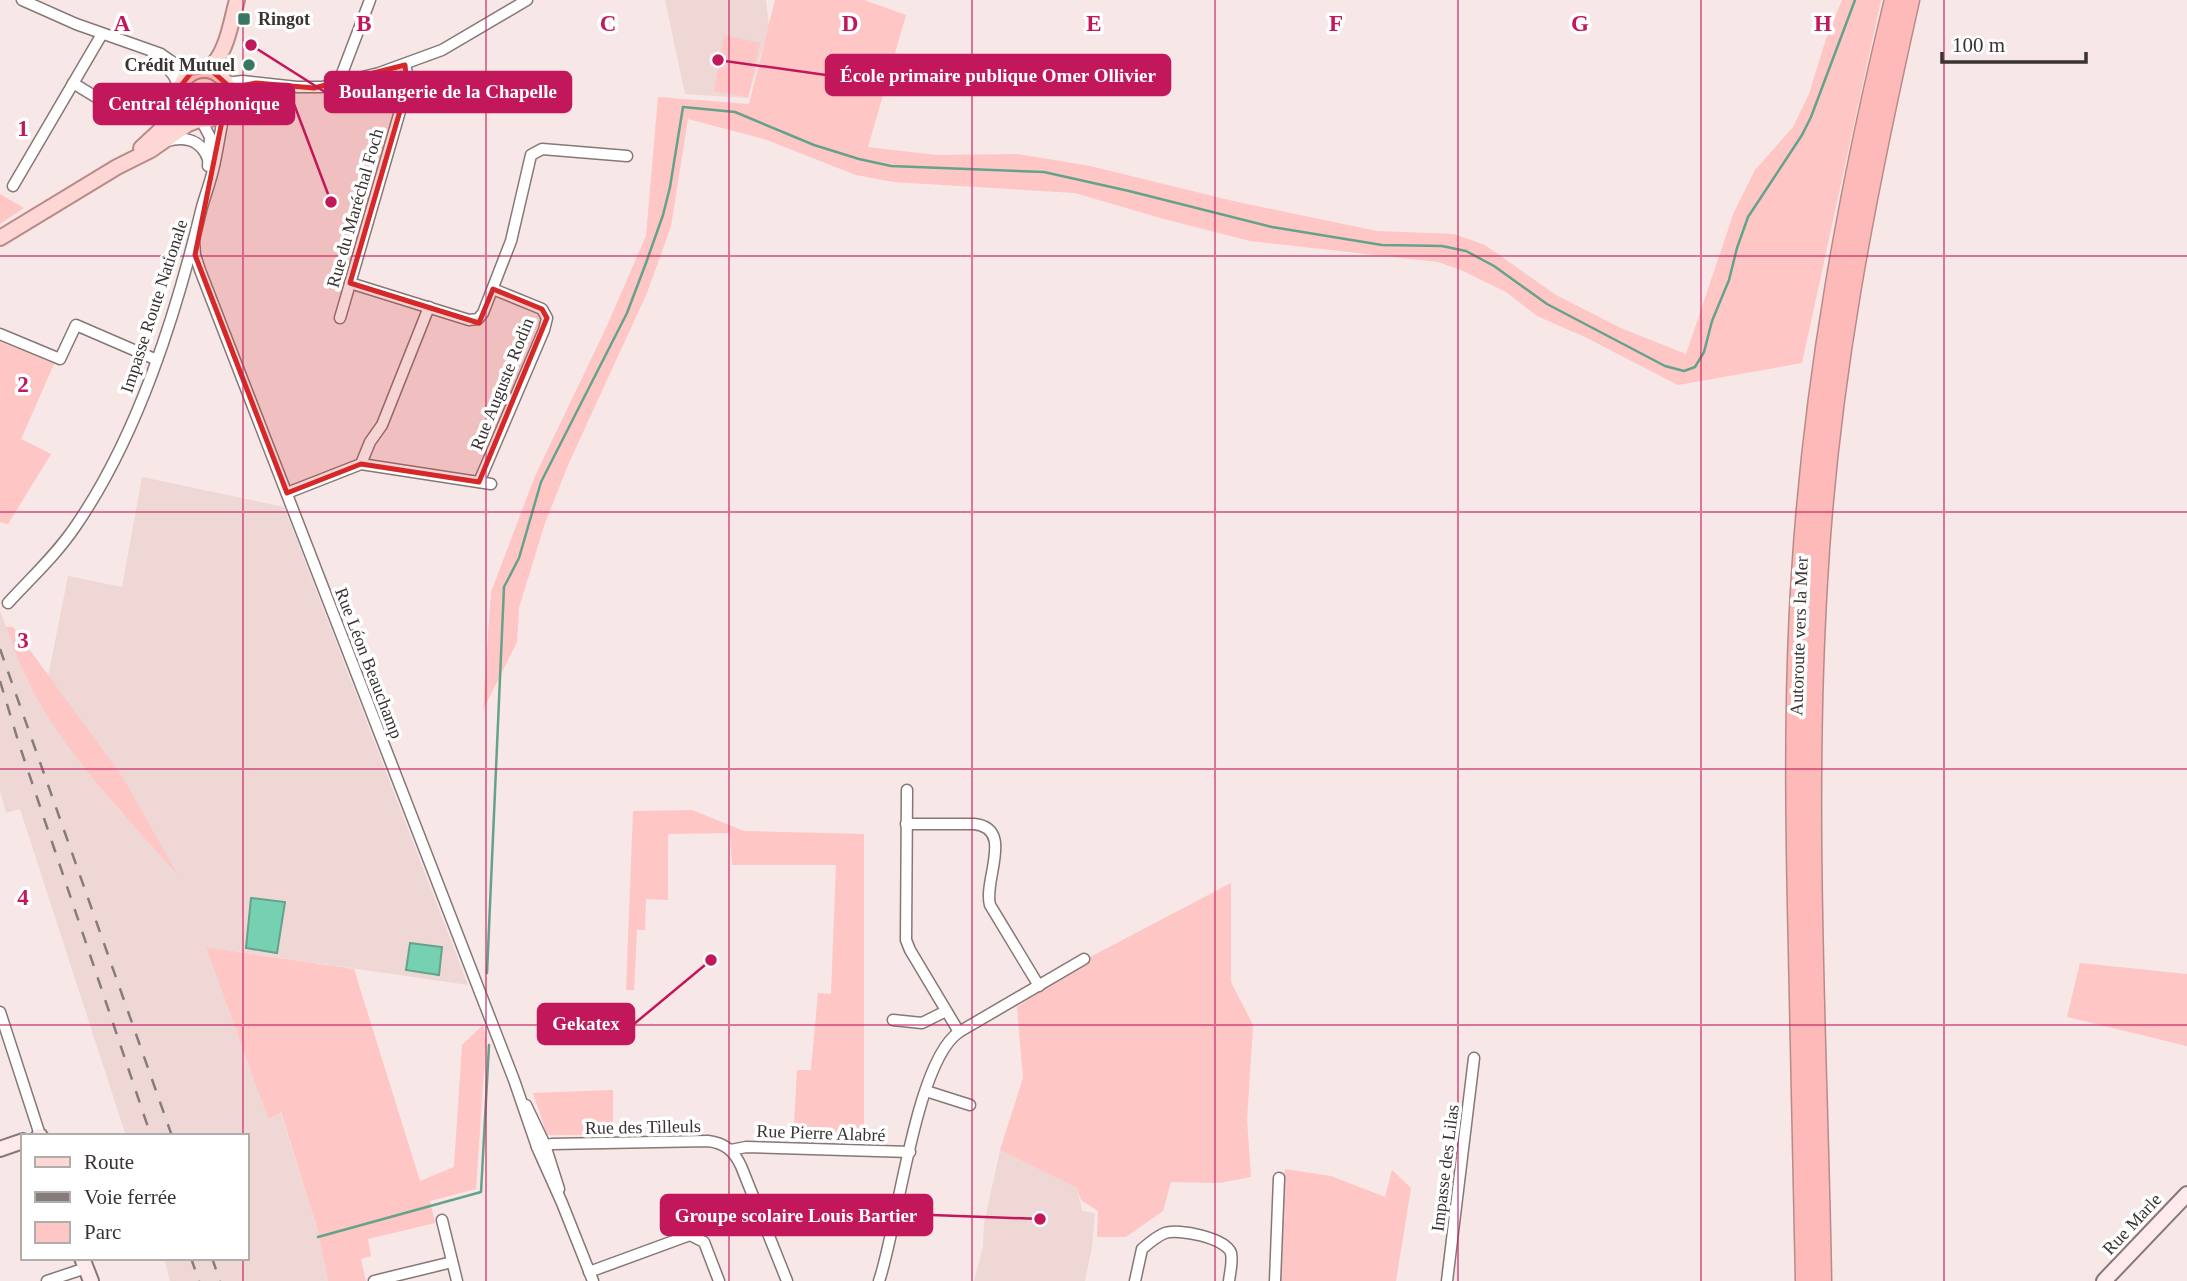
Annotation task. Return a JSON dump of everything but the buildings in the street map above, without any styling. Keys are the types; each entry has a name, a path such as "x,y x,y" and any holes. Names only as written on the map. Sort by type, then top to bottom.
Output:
{"highway":[{"name":"Autoroute vers la Mer","path":"1805,1281 1796,825 1797,671 1802,550 1817,395 1835,275 1862,136 1894,0"},
{"path":"1822,1281 1812,769 1819,560 1833,406 1850,286 1877,144 1910,0"}],"main road":[{"path":"117,167 170,121 185,78 218,59 237,0"},
{"path":"0,238 160,144 188,124 216,117 225,108 231,23"},
{"path":"201,70 217,73 227,86"},
{"path":"179,94 185,112 200,120"},
{"path":"0,1149 21,1142"},
{"name":"Rue Marle","path":"2104,1281 2187,1194"}],"street":[{"path":"22,0 102,34 161,54 181,68 201,70"},
{"path":"338,84 370,0"},
{"path":"227,86 256,82 306,88 338,84 405,65 452,44 524,1"},
{"path":"13,186 102,34"},
{"path":"151,51 167,67 179,94"},
{"name":"Rue du Maréchal Foch","path":"340,318 407,87 405,65"},
{"path":"73,83 112,107"},
{"name":"Impasse Route Nationale","path":"8,603 80,520 130,425 157,360 194,241 214,166 225,108"},
{"name":"Impasse Route Nationale","path":"200,120 209,134 207,189"},
{"path":"160,144 179,138 192,140 202,147 209,160"},
{"path":"350,283 470,320 478,319 483,313 512,241 526,168 533,152 542,149 626,156"},
{"name":"Rue Léon Beauchamp","path":"194,241 200,270 591,1277"},
{"name":"Rue Auguste Rodin","path":"479,482 546,323 546,314 542,309 493,289"},
{"path":"361,464 370,442 382,425 429,307"},
{"path":"0,334 60,359 76,324 157,360"},
{"path":"287,493 361,464 491,484"},
{"path":"907,790 906,940 959,1032"},
{"path":"906,824 974,824 991,831 996,844 988,890 990,905 1039,986"},
{"path":"879,1281 926,1091 949,1040 1084,959"},
{"path":"893,1020 922,1023 946,1011"},
{"path":"0,1012 39,1134"},
{"name":"Impasse des Lilas","path":"1447,1281 1474,1058"},
{"path":"926,1091 970,1105"},
{"name":"Rue des Tilleuls","path":"541,1146 708,1141 732,1150"},
{"name":"Rue Pierre Alabré","path":"732,1150 746,1147 910,1152"},
{"path":"732,1150 746,1175 787,1281"},
{"path":"1275,1281 1279,1178"},
{"path":"442,1220 457,1281"},
{"path":"1135,1281 1142,1249 1164,1233 1172,1231 1217,1239 1225,1244 1231,1256 1228,1281"},
{"path":"591,1277 690,1235 704,1242 719,1281"},
{"path":"374,1281 452,1262"},
{"path":"47,1281 86,1269"}],"highlighted area":[{"path":"405,65 407,87 350,283 479,323 493,289 542,309 547,318 479,482 361,464 287,493 195,255 222,121 196,119 182,108 179,88 191,73 212,71 231,88 256,83 314,88"}],"shaded area":[{"path":"665,0 766,0 769,26 748,98 685,94"},
{"path":"142,477 284,507 468,985 206,947 268,1119 280,1111 318,1231 328,1281 170,1281 165,1260 248,1260 248,1134 125,1134 20,809 6,813 0,791 0,611 26,678 66,743 119,810 174,870 124,779 48,677 68,576 122,587"},
{"path":"251,898 285,902 277,953 246,948"},
{"path":"410,943 442,947 439,975 406,970"},
{"path":"1000,1150 1077,1188 1082,1211 1095,1213 1085,1281 974,1281 983,1247 984,1224"}],"green space":[{"path":"775,0 864,0 906,15 868,147 936,155 1018,154 1090,166 1233,201 1377,231 1454,234 1485,245 1556,295 1623,329 1686,354 1734,212 1755,170 1793,127 1809,94 1826,39 1842,0 1881,0 1802,363 1678,385 1585,337 1537,316 1506,292 1438,262 1250,241 1075,193 893,182 856,175 764,139 688,119 671,226 647,293 568,465 544,526 519,608 517,642 483,710 491,592 535,476 606,328 646,236 658,97 749,104"},
{"path":"724,35 760,43 748,97 714,91"},
{"path":"0,194 24,208 0,224"},
{"path":"0,340 54,364 21,439 51,454 8,524 0,522"},
{"path":"6,627 13,627 124,779 177,874 94,780 56,729 26,677"},
{"path":"692,810 744,831 864,834 864,1146 798,1146 797,1125 794,1125 797,1070 811,1070 818,993 831,994 836,865 732,865 730,833 668,834 668,900 646,899 645,930 637,930 634,990 626,990 633,811"},
{"path":"1231,883 1231,982 1253,1025 1247,1120 1251,1177 1219,1183 1171,1182 1163,1211 1126,1237 1097,1237 1098,1211 1081,1200 1077,1188 1000,1150 1023,1078 1017,1007 1092,956"},
{"path":"206,947 354,969 420,1181 454,1167 462,1045 483,1025 486,1039 476,1189 430,1201 435,1223 368,1239 371,1256 361,1259 366,1281 328,1281 318,1231 281,1112 268,1119"},
{"path":"2080,963 2187,974 2187,1046 2067,1017"},
{"path":"613,1090 613,1135 547,1135 533,1093"},
{"path":"1285,1169 1331,1176 1385,1197 1392,1170 1411,1188 1396,1281 1277,1281 1281,1193"}],"waterway":[{"path":"487,973 504,587 519,558 541,482 627,313 646,263 670,187 683,107 735,112 814,145 891,166 1044,172 1272,227 1382,245 1442,246 1466,251 1494,266 1547,304 1665,366 1684,371 1695,367 1704,352 1748,217 1811,117 1855,0"},
{"path":"318,1237 481,1192 489,1045"}],"railway":[{"path":"0,649 171,1134"},
{"path":"0,681 150,1134"},
{"path":"192,1260 199,1281"},
{"path":"213,1260 220,1281"}],"place":[{"name":"Ringot","path":"244,19"},
{"name":"Boulangerie de la Chapelle","path":"251,45"},
{"name":"École primaire publique Omer Ollivier","path":"718,60"},
{"name":"Crédit Mutuel","path":"249,65"},
{"name":"Central téléphonique","path":"331,202"},
{"name":"Gekatex","path":"711,960"},
{"name":"Groupe scolaire Louis Bartier","path":"1040,1219"}]}
